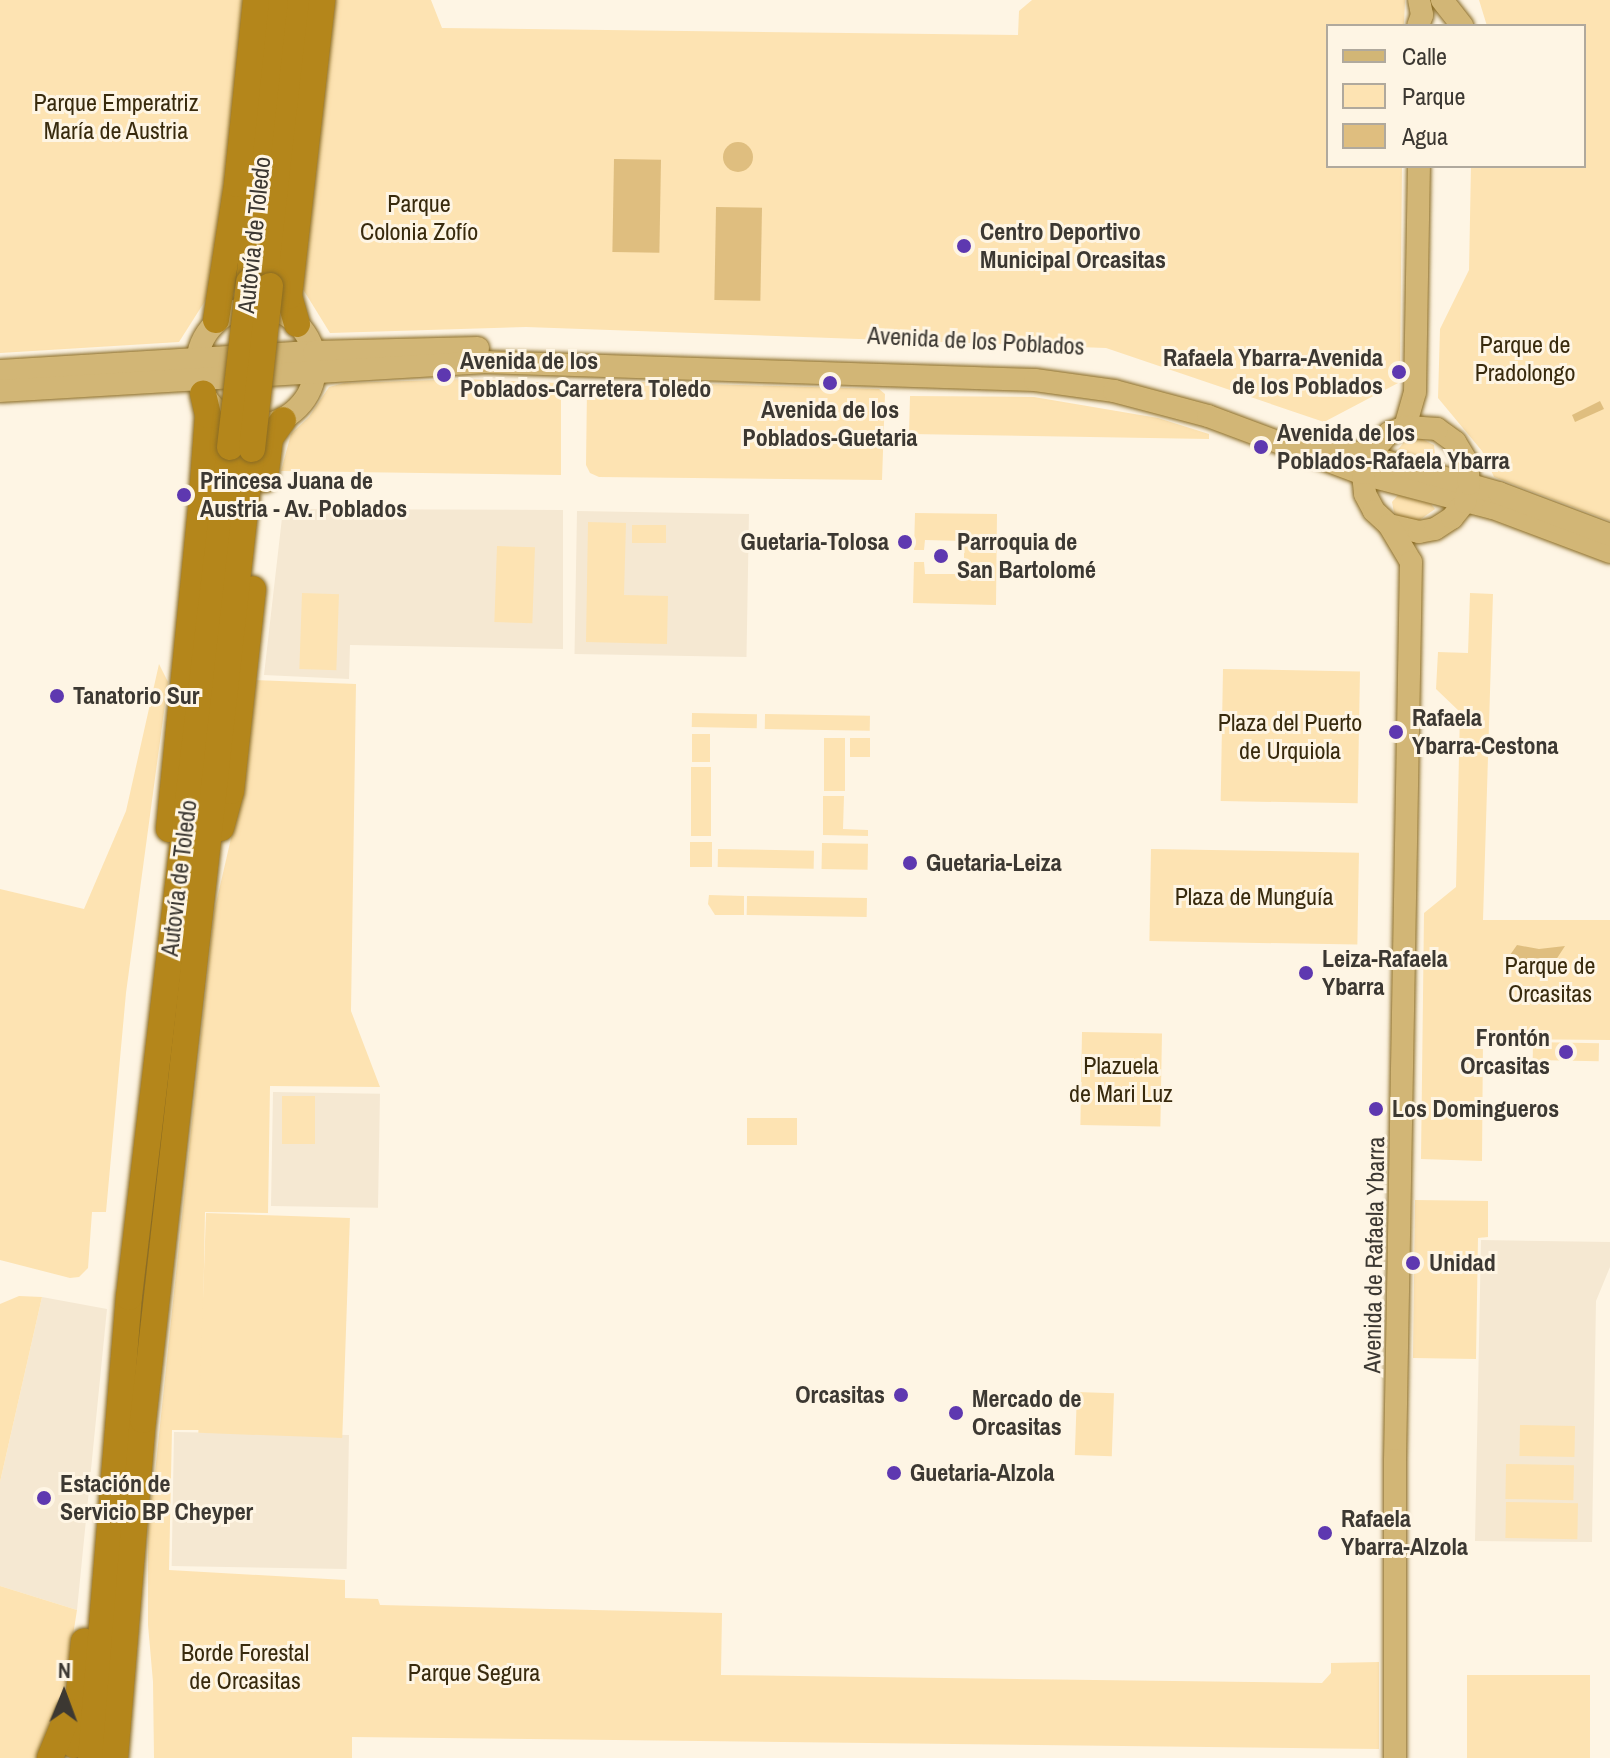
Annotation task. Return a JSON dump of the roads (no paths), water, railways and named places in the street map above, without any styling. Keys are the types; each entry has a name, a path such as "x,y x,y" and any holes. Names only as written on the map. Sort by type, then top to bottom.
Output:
{"highway":[{"path":"216,320 237,184 256,0"},
{"name":"Autovía de Toledo","path":"260,284 279,0"},
{"name":"Autovía de Toledo","path":"115,1758 143,1420 197,916 241,448 260,284 301,0"},
{"path":"297,324 289,296 322,0"},
{"path":"160,1016 157,964 173,759 208,415 200,378"},
{"path":"197,916 231,791 270,438 283,420"},
{"name":"Autovía de Toledo","path":"91,1758 118,1409 160,1016 241,448"},
{"path":"73,1758 105,1435 118,1409"},
{"path":"121,1667 129,1758"},
{"path":"50,1758 78,1690"}],"main road":[{"path":"1420,14 1444,4 1459,17 1461,24"},
{"path":"1405,427 1415,392 1419,168"},
{"path":"264,308 297,324 315,362 308,396 283,420 253,426 232,421 216,410 200,378 206,333 216,320 238,310 264,308"},
{"name":"Avenida de los Poblados","path":"0,391 200,378 441,348 577,349 1075,371 1117,376 1201,399 1365,466 1610,535"},
{"name":"Avenida de los Poblados","path":"0,371 200,378"},
{"path":"1415,392 1437,429 1455,442 1467,462 1467,493 1452,518 1435,529 1411,562 1389,525 1374,511 1365,494 1365,466 1376,443 1405,427 1437,429"},
{"name":"Avenida de los Poblados","path":"1467,493 1493,508 1610,552"},
{"path":"1389,525 1404,531 1435,529"},
{"name":"Avenida de Rafaela Ybarra","path":"1395,1758 1396,1367 1411,562"}],"water":[{"path":"738,142 749,146 753,157 749,168 738,172 727,168 723,157 727,146"},
{"path":"614,159 661,160 659,253 612,252"},
{"path":"716,207 762,208 760,301 714,300"},
{"path":"1600,401 1604,409 1575,422 1572,415"},
{"path":"1517,945 1539,949 1565,946 1552,966 1537,959 1521,971 1513,969 1510,962 1510,955"}],"place":[{"name":"Centro Deportivo Municipal Orcasitas","path":"964,246"},
{"name":"Rafaela Ybarra-Avenida de los Poblados","path":"1399,372"},
{"name":"Avenida de los Poblados-Carretera Toledo","path":"444,375"},
{"name":"Avenida de los Poblados-Guetaria","path":"830,383"},
{"name":"Avenida de los Poblados-Rafaela Ybarra","path":"1261,447"},
{"name":"Princesa Juana de Austria - Av. Poblados","path":"184,495"},
{"name":"Guetaria-Tolosa","path":"905,542"},
{"name":"Parroquia de San Bartolomé","path":"941,556"},
{"name":"Tanatorio Sur","path":"57,696"},
{"name":"Rafaela Ybarra-Cestona","path":"1396,732"},
{"name":"Guetaria-Leiza","path":"910,863"},
{"name":"Leiza-Rafaela Ybarra","path":"1306,973"},
{"name":"Frontón Orcasitas","path":"1566,1052"},
{"name":"Los Domingueros","path":"1376,1109"},
{"name":"Unidad","path":"1413,1263"},
{"name":"Orcasitas","path":"901,1395"},
{"name":"Mercado de Orcasitas","path":"956,1413"},
{"name":"Guetaria-Alzola","path":"894,1473"},
{"name":"Estación de Servicio BP Cheyper","path":"44,1498"},
{"name":"Rafaela Ybarra-Alzola","path":"1325,1533"}],"park label":[{"name":"Parque Emperatriz María de Austria","path":"116,117"},
{"name":"Parque Colonia Zofío","path":"419,218"},
{"name":"Parque de Pradolongo","path":"1525,359"},
{"name":"Plaza del Puerto de Urquiola","path":"1290,737"},
{"name":"Plaza de Munguía","path":"1254,897"},
{"name":"Parque de Orcasitas","path":"1550,980"},
{"name":"Plazuela de Mari Luz","path":"1121,1080"},
{"name":"Borde Forestal de Orcasitas","path":"245,1667"},
{"name":"Parque Segura","path":"474,1673"}]}
